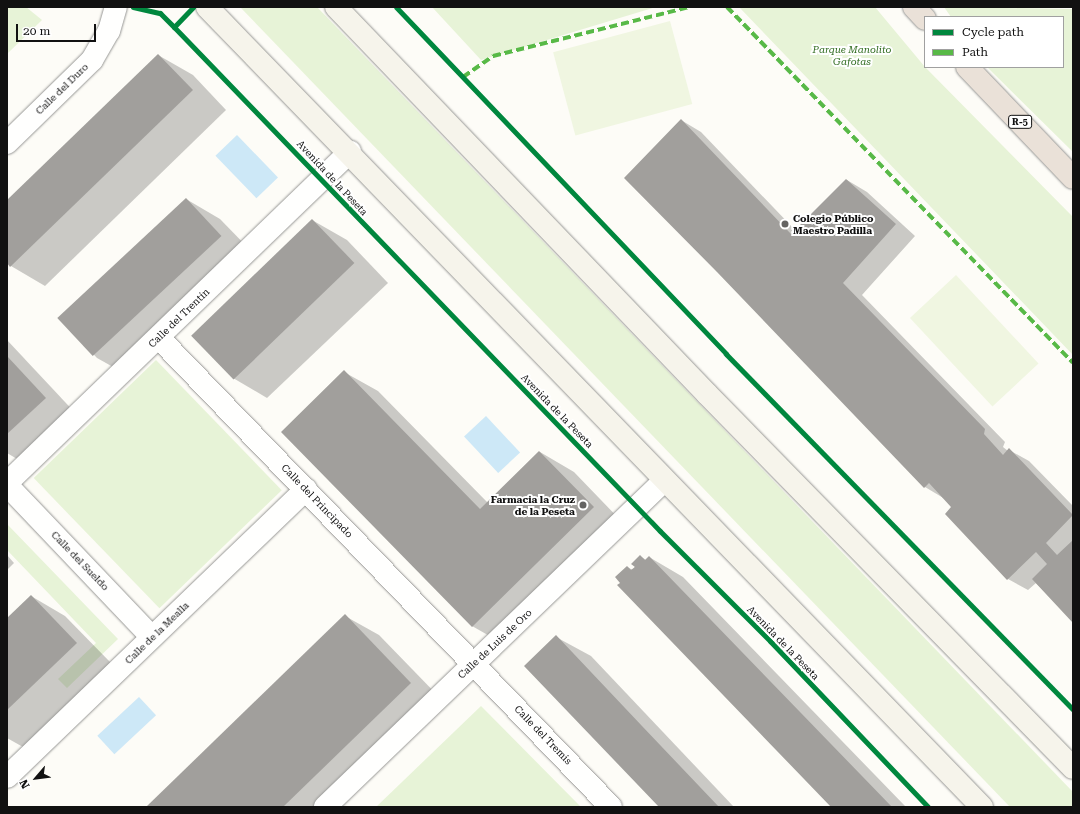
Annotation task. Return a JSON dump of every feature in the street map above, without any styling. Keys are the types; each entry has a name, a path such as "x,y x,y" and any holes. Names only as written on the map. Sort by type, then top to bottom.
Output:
{"highway":[{"path":"914,7 924,19"},
{"name":"R-5","path":"968,68 1073,178"}],"street":[{"name":"Calle del Duro","path":"7,143 92,60 109,31 116,7"},
{"path":"207,7 350,152 978,805"},
{"path":"336,7 707,394 1073,768"},
{"name":"Calle del Trentín","path":"7,484 350,152"},
{"name":"Calle del Principado","path":"159,338 475,663"},
{"name":"Calle de Luis de Oro","path":"325,807 664,480"},
{"name":"Calle del Sueldo","path":"7,484 152,637"},
{"name":"Calle de la Mealla","path":"7,777 306,489"},
{"name":"Calle del Tremis","path":"475,663 611,807"}],"green space":[{"path":"7,7 26,7 42,20 7,54"},
{"path":"240,7 317,7 1073,792 1073,807 1010,807"},
{"path":"432,7 656,7 481,60"},
{"name":"Parque Manolito Gafotas","path":"739,7 875,7 924,66 924,68 926,68 1073,217 1073,355"},
{"path":"944,7 1073,9 1073,152 988,68 1064,68 1064,16 950,16"},
{"path":"670,21 692,104 575,135 553,52"},
{"path":"956,275 1039,363 992,406 910,318"},
{"path":"156,360 282,490 159,608 34,478"},
{"path":"7,524 118,639 67,688 58,679 96,643 7,550"},
{"path":"481,706 581,807 376,807"}],"water":[{"path":"237,135 278,177 256,198 215,156"},
{"path":"486,416 520,453 498,473 464,436"},
{"path":"139,697 156,715 114,754 97,736"}],"building":[{"path":"158,54 193,90 10,267 7,263 7,200"},
{"path":"681,119 791,234 846,179 896,224 843,283 985,429 984,434 1003,455 1009,448 1073,515 1046,543 1057,555 1073,540 1073,623 1032,579 1047,564 1036,552 1007,580 945,514 951,507 929,483 924,488 717,272 624,178"},
{"path":"186,198 221,236 93,356 57,318"},
{"path":"312,219 354,263 234,380 191,336"},
{"path":"7,356 46,398 7,434"},
{"path":"344,370 480,509 539,451 594,507 472,627 281,432"},
{"path":"640,555 645,560 649,556 892,807 831,807 617,585 620,583 615,577 627,566 631,570 635,567 631,564"},
{"path":"31,595 77,643 7,710 7,618"},
{"path":"345,614 411,683 283,807 146,807"},
{"path":"556,635 719,807 659,807 524,666"}],"marked path":[{"path":"463,77 493,56 690,7"},
{"path":"727,7 1073,363"}],"cycle path":[{"path":"133,7 160,13 174,27 193,7"},
{"path":"396,7 726,354 1073,709"},
{"name":"Avenida de la Peseta","path":"174,27 660,531 770,641 928,807"}],"place":[{"name":"Colegio Público Maestro Padilla","path":"785,224"},
{"name":"Farmacia la Cruz de la Peseta","path":"583,505"}]}
